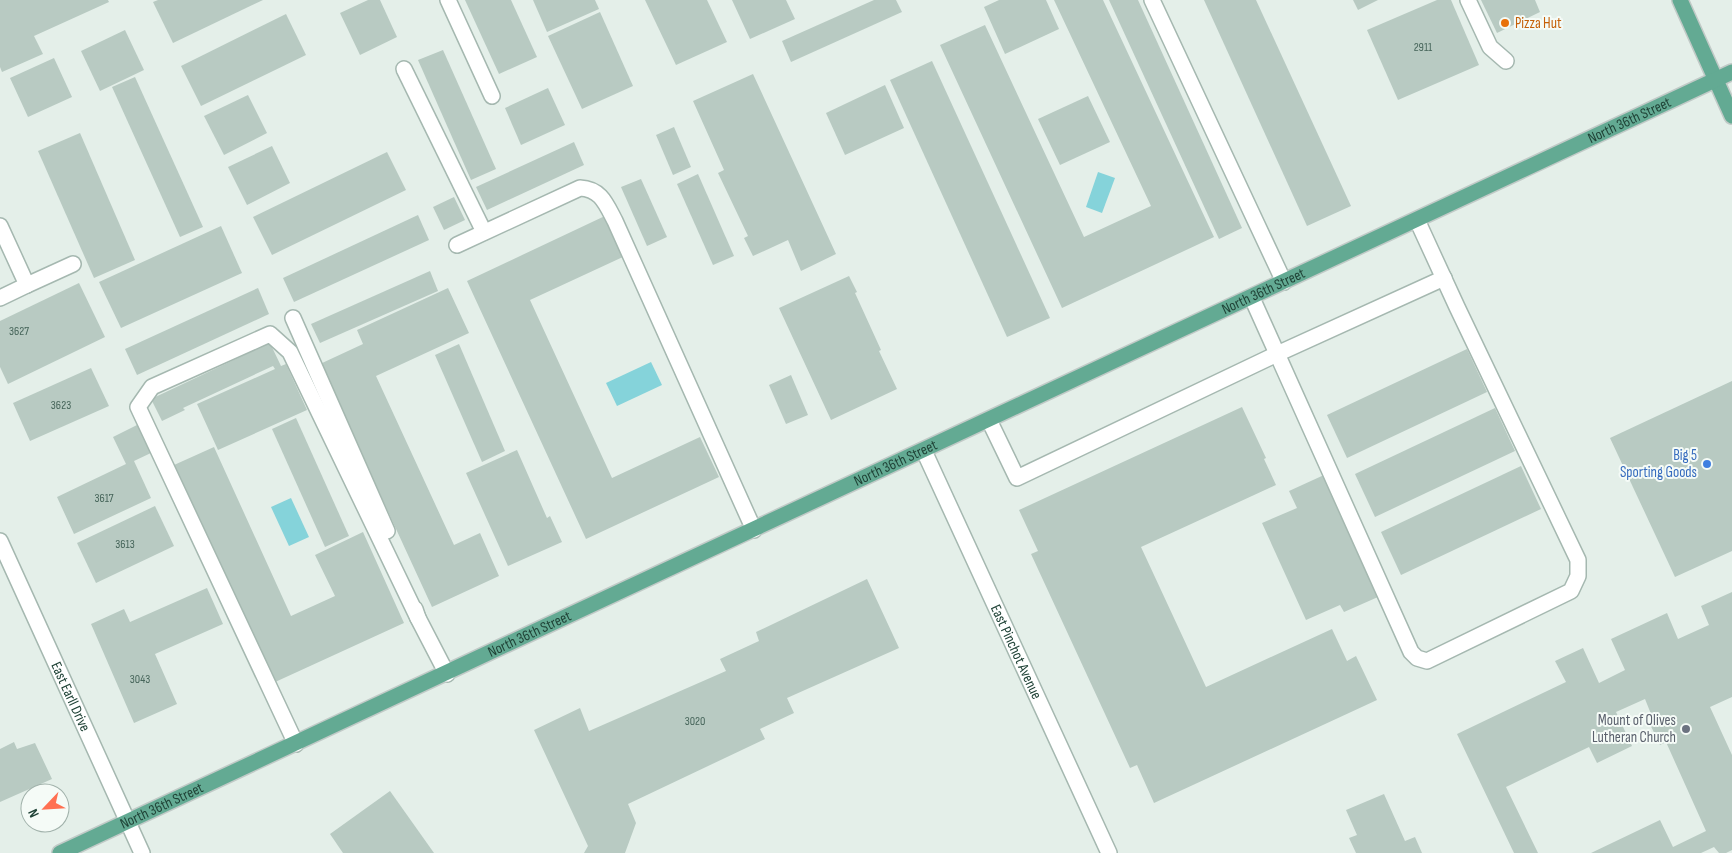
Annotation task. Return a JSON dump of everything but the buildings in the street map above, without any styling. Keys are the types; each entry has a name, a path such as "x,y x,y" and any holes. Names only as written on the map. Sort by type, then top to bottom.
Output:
{"main road":[{"path":"1680,0 1732,116"},
{"name":"North 36th Street","path":"60,853 1252,298 1732,72"}],"street":[{"path":"448,0 492,96"},
{"path":"1152,0 1284,282"},
{"path":"1468,0 1490,47 1506,61"},
{"path":"404,69 484,232"},
{"path":"457,245 580,188 591,188 603,198 619,229 754,530"},
{"path":"1252,298 1411,652 1417,658 1427,661 1570,591 1578,576 1578,560 1417,220"},
{"path":"0,226 27,285"},
{"path":"0,298 73,264"},
{"path":"989,420 1017,478 1277,354 1444,278"},
{"path":"293,318 409,582 418,618"},
{"path":"296,744 138,407 152,387 270,334 290,352 418,618 447,674"},
{"name":"East Pinchot Avenue","path":"924,451 1109,853"},
{"name":"East Earll Drive","path":"0,541 142,853"}],"water":[{"path":"1098,172 1115,178 1102,213 1086,207"},
{"path":"651,362 662,385 617,406 606,383"},
{"path":"291,498 309,537 289,546 271,507"}],"place":[{"name":"Pizza Hut","path":"1505,23"},
{"name":"Big 5 Sporting Goods","path":"1707,464"},
{"name":"Mount of Olives Lutheran Church","path":"1686,729"}]}
